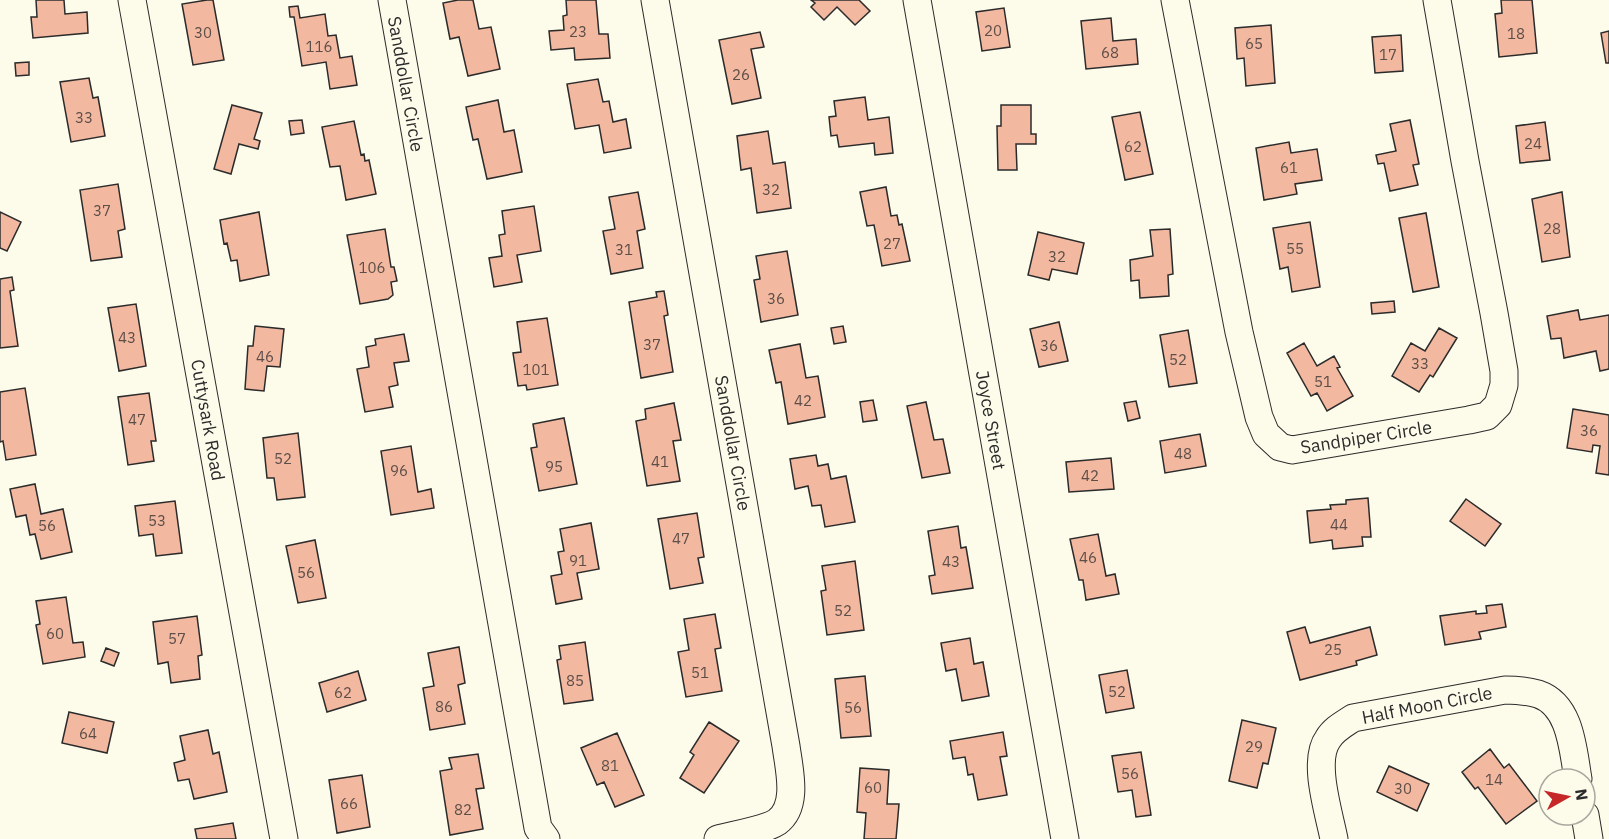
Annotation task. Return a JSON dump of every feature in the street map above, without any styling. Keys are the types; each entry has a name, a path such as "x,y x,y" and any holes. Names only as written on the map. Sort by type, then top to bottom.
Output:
{"street":[{"name":"Cuttysark Road","path":"132,0 284,839"},
{"name":"Sanddollar Circle","path":"392,0 538,828 546,839"},
{"name":"Sanddollar Circle","path":"655,0 786,746 790,780 790,797 786,810 778,822 718,839"},
{"name":"Joyce Street","path":"917,0 1065,839"},
{"name":"Sandpiper Circle","path":"1175,0 1239,332 1259,417 1266,434 1280,447 1292,450 1469,420 1487,416 1498,405 1504,385 1504,371 1437,0"},
{"name":"Half Moon Circle","path":"1334,839 1320,763 1327,740 1339,727 1353,718 1505,690 1540,694 1562,714 1570,732 1576,767"}],"building":[{"path":"36,0 64,0 65,14 87,12 88,33 33,38 31,17 37,17"},
{"path":"213,0 224,60 193,65 182,4"},
{"path":"473,0 479,29 491,27 500,69 468,76 459,37 450,39 443,3"},
{"path":"566,0 596,0 599,34 608,34 610,58 575,60 574,48 551,50 549,31 564,30 563,16 567,15"},
{"path":"811,0 859,0 870,11 855,25 837,7 824,20 811,7 815,3"},
{"path":"1501,0 1532,0 1537,53 1499,57 1495,14 1502,13"},
{"path":"298,6 300,18 325,14 328,36 336,35 340,58 352,56 357,85 330,89 326,62 302,66 294,17 290,17 289,7"},
{"path":"1004,8 1010,47 982,51 976,12"},
{"path":"1111,18 1113,41 1136,39 1138,64 1086,69 1081,21"},
{"path":"1271,25 1275,83 1246,86 1244,58 1237,59 1235,28"},
{"path":"1609,31 1609,63 1606,63 1601,33"},
{"path":"760,32 764,47 751,49 761,98 732,104 719,40"},
{"path":"1401,35 1403,71 1375,73 1372,37"},
{"path":"29,62 29,75 16,76 15,63"},
{"path":"89,78 93,98 98,97 105,136 71,142 60,82"},
{"path":"598,79 603,102 609,101 613,122 626,119 631,148 604,153 599,125 575,129 567,84"},
{"path":"865,97 868,120 889,117 893,153 875,155 874,143 839,147 837,135 831,136 829,117 836,116 834,101"},
{"path":"498,100 504,132 514,130 522,172 487,179 478,139 473,140 466,107"},
{"path":"232,105 262,113 254,139 260,141 258,149 239,144 231,174 214,169"},
{"path":"1001,105 1031,105 1031,134 1036,134 1036,144 1016,144 1017,170 998,170 997,126 1001,126"},
{"path":"1140,112 1153,174 1125,180 1112,117"},
{"path":"302,120 304,133 291,135 289,121"},
{"path":"1410,120 1419,164 1413,165 1418,185 1390,191 1384,163 1378,164 1376,155 1396,151 1390,124"},
{"path":"354,121 361,155 364,154 365,161 369,160 376,194 346,200 340,166 330,167 322,127"},
{"path":"1545,122 1550,160 1520,163 1516,126"},
{"path":"768,131 773,164 785,162 791,208 757,213 751,168 741,170 737,136"},
{"path":"1289,142 1291,153 1317,149 1322,180 1295,184 1297,194 1264,200 1256,148"},
{"path":"118,184 125,229 118,231 122,257 91,261 80,190"},
{"path":"886,187 891,216 897,215 899,225 902,224 910,261 882,266 874,225 867,226 860,192"},
{"path":"638,192 645,229 637,231 643,268 611,274 603,231 615,229 609,197"},
{"path":"1562,192 1570,257 1542,262 1532,199"},
{"path":"534,206 541,251 517,255 522,282 494,287 489,258 502,256 499,235 505,234 502,211"},
{"path":"0,212 21,222 7,251 0,248"},
{"path":"259,212 269,275 240,281 237,260 231,261 227,243 224,244 220,220"},
{"path":"1426,213 1439,287 1413,292 1399,218"},
{"path":"1310,222 1320,287 1292,292 1288,267 1280,269 1273,228"},
{"path":"385,229 391,267 394,267 397,281 391,282 393,295 388,299 360,304 347,235"},
{"path":"1170,229 1173,274 1168,275 1169,296 1140,298 1139,280 1131,281 1130,260 1153,256 1150,230"},
{"path":"1038,232 1084,243 1077,274 1052,269 1049,280 1028,275"},
{"path":"787,251 798,315 761,322 754,280 760,279 756,256"},
{"path":"12,277 14,290 10,291 18,346 0,348 0,279"},
{"path":"664,291 668,315 664,316 673,372 641,378 629,302 657,297 656,292"},
{"path":"1394,301 1395,312 1372,314 1371,303"},
{"path":"136,304 146,366 119,371 108,308"},
{"path":"1578,310 1580,320 1609,315 1609,369 1600,371 1596,351 1564,358 1561,338 1551,339 1547,316"},
{"path":"547,318 558,385 527,390 526,385 518,386 513,353 521,352 517,322"},
{"path":"1059,322 1068,361 1039,367 1030,329"},
{"path":"255,326 284,329 280,367 267,366 264,391 245,389 248,346 253,346"},
{"path":"843,326 846,342 834,344 831,328"},
{"path":"1439,328 1457,338 1433,377 1430,375 1419,392 1392,376 1411,343 1425,351"},
{"path":"1188,330 1197,383 1169,387 1160,335"},
{"path":"404,334 409,361 394,363 398,385 389,387 393,407 365,412 357,369 369,367 366,347 376,345 375,339"},
{"path":"1304,343 1317,366 1334,356 1340,367 1337,368 1353,396 1327,411 1317,393 1311,396 1287,353"},
{"path":"800,344 806,378 818,376 825,417 788,424 781,382 776,383 769,350"},
{"path":"25,388 36,455 6,460 3,441 0,442 0,392"},
{"path":"149,393 156,441 151,441 154,461 128,465 118,397"},
{"path":"873,400 877,420 863,422 860,402"},
{"path":"1136,401 1140,418 1128,421 1124,403"},
{"path":"926,402 934,440 943,439 950,473 922,478 907,406"},
{"path":"674,403 681,440 673,441 680,481 647,486 636,421 646,419 645,409"},
{"path":"1573,409 1609,415 1609,475 1596,473 1600,446 1593,445 1592,452 1567,448"},
{"path":"564,418 577,484 539,491 531,448 537,447 533,424"},
{"path":"298,433 305,497 277,500 274,478 267,478 263,438"},
{"path":"1200,434 1206,466 1165,473 1160,441"},
{"path":"411,446 418,492 431,489 434,508 391,515 381,451"},
{"path":"816,455 818,466 828,464 831,479 846,476 855,522 825,527 821,505 812,506 808,486 795,489 790,459"},
{"path":"1111,458 1114,489 1069,492 1066,462"},
{"path":"35,484 41,514 63,509 72,552 41,559 35,534 30,535 26,515 16,517 10,489"},
{"path":"1368,498 1371,537 1362,537 1363,546 1333,549 1332,540 1310,543 1307,511 1331,509 1330,505 1346,504 1346,500"},
{"path":"1466,499 1501,524 1485,546 1450,521"},
{"path":"175,501 182,553 156,556 153,534 139,536 135,506"},
{"path":"697,513 704,557 698,558 703,583 670,589 658,519"},
{"path":"591,523 599,569 577,573 582,599 556,604 551,576 562,574 558,552 564,551 560,529"},
{"path":"958,526 961,548 966,547 973,588 932,594 929,576 935,575 928,531"},
{"path":"1098,534 1106,576 1115,574 1119,594 1086,600 1083,580 1079,580 1070,539"},
{"path":"315,540 326,598 298,603 286,546"},
{"path":"855,561 864,630 827,635 821,591 826,590 822,566"},
{"path":"66,597 73,643 83,642 85,657 43,664 36,625 40,624 36,601"},
{"path":"1502,604 1506,627 1479,632 1481,639 1445,645 1440,616 1476,611 1476,614 1487,613 1486,606"},
{"path":"715,614 721,648 715,649 722,691 686,697 678,652 689,650 684,619"},
{"path":"197,616 202,655 198,656 200,679 171,683 168,662 158,664 153,622"},
{"path":"1305,627 1310,643 1370,627 1377,655 1356,661 1357,665 1300,680 1287,632"},
{"path":"970,638 974,664 983,662 989,696 962,701 956,669 946,671 941,643"},
{"path":"585,642 593,700 564,704 557,660 561,659 559,646"},
{"path":"459,647 465,683 458,685 465,724 430,730 423,688 434,686 428,653"},
{"path":"106,648 119,653 114,666 101,661"},
{"path":"1127,670 1134,708 1106,713 1099,675"},
{"path":"358,671 366,700 327,712 319,683"},
{"path":"865,676 871,736 841,738 835,679"},
{"path":"69,712 114,722 107,753 62,743"},
{"path":"1242,720 1276,728 1268,764 1263,763 1257,788 1229,781"},
{"path":"709,722 739,741 704,793 680,778 694,755 690,752"},
{"path":"208,730 213,754 219,752 227,792 194,799 189,779 178,781 174,763 185,760 180,736"},
{"path":"1003,732 1007,756 1000,757 1007,795 978,800 973,774 968,775 965,757 953,759 950,741"},
{"path":"617,733 644,795 615,807 604,782 597,785 581,748"},
{"path":"1490,749 1504,768 1509,764 1537,801 1506,824 1478,787 1475,789 1462,772"},
{"path":"1141,752 1151,815 1136,817 1132,790 1118,792 1112,756"},
{"path":"478,754 484,788 476,789 483,829 450,835 440,771 452,769 449,758"},
{"path":"1389,766 1429,784 1417,811 1377,792"},
{"path":"860,768 889,770 887,804 899,804 896,839 864,839 866,813 857,812"},
{"path":"362,775 370,827 337,833 329,780"},
{"path":"233,823 236,839 197,839 195,829"}]}
